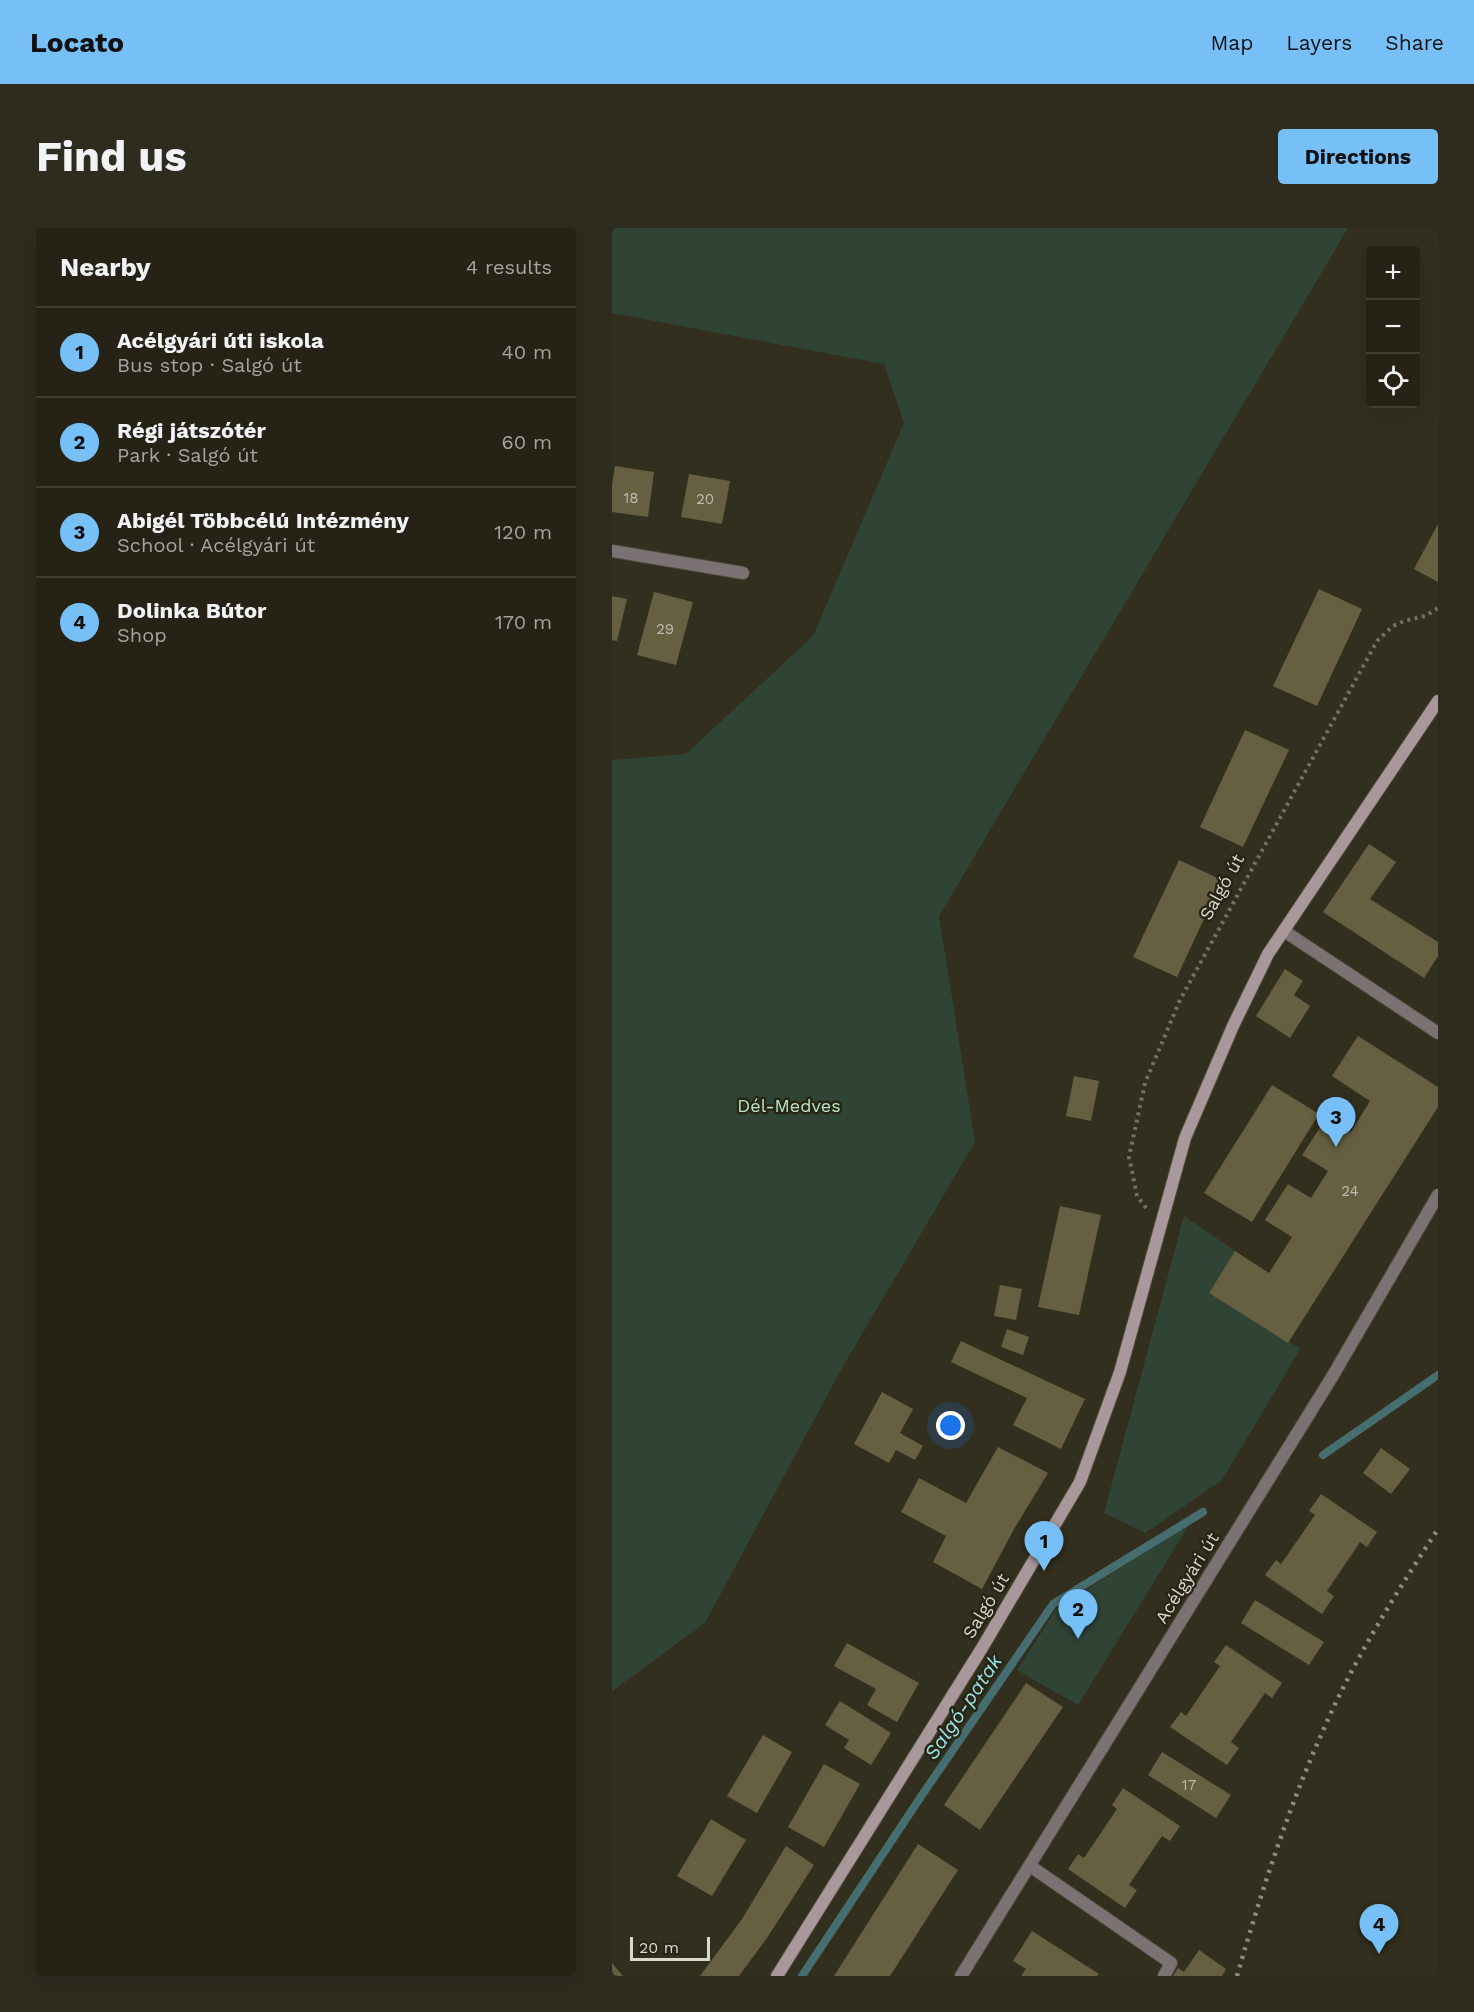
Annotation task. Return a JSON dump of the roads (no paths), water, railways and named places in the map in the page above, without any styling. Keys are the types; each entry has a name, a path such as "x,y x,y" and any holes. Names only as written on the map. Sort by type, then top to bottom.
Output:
{"main road":[{"name":"Salgó út","path":"777,1976 982,1648 1080,1482 1120,1372 1185,1138 1238,1016 1268,954 1438,701"}],"street":[{"path":"612,551 743,573"},
{"path":"1284,931 1438,1033"},
{"name":"Acélgyári út","path":"961,1976 1332,1377 1438,1195"},
{"path":"1030,1866 1171,1963 1164,1976"}],"waterway":[{"name":"Salgó-patak","path":"1323,1455 1438,1375"},
{"name":"Salgó-patak","path":"802,1976 1053,1604 1203,1512"}],"railway":[{"path":"1237,1976 1283,1831 1326,1724 1376,1628 1438,1529"}],"place":[{"name":"Abigél Többcélú Intézmény","path":"1336,1147"},
{"name":"Acélgyári úti iskola","path":"1044,1571"},
{"name":"Régi játszótér","path":"1078,1639"},
{"name":"Dolinka Bútor","path":"1379,1954"}],"park label":[{"name":"Dél-Medves","path":"789,1106"}]}
